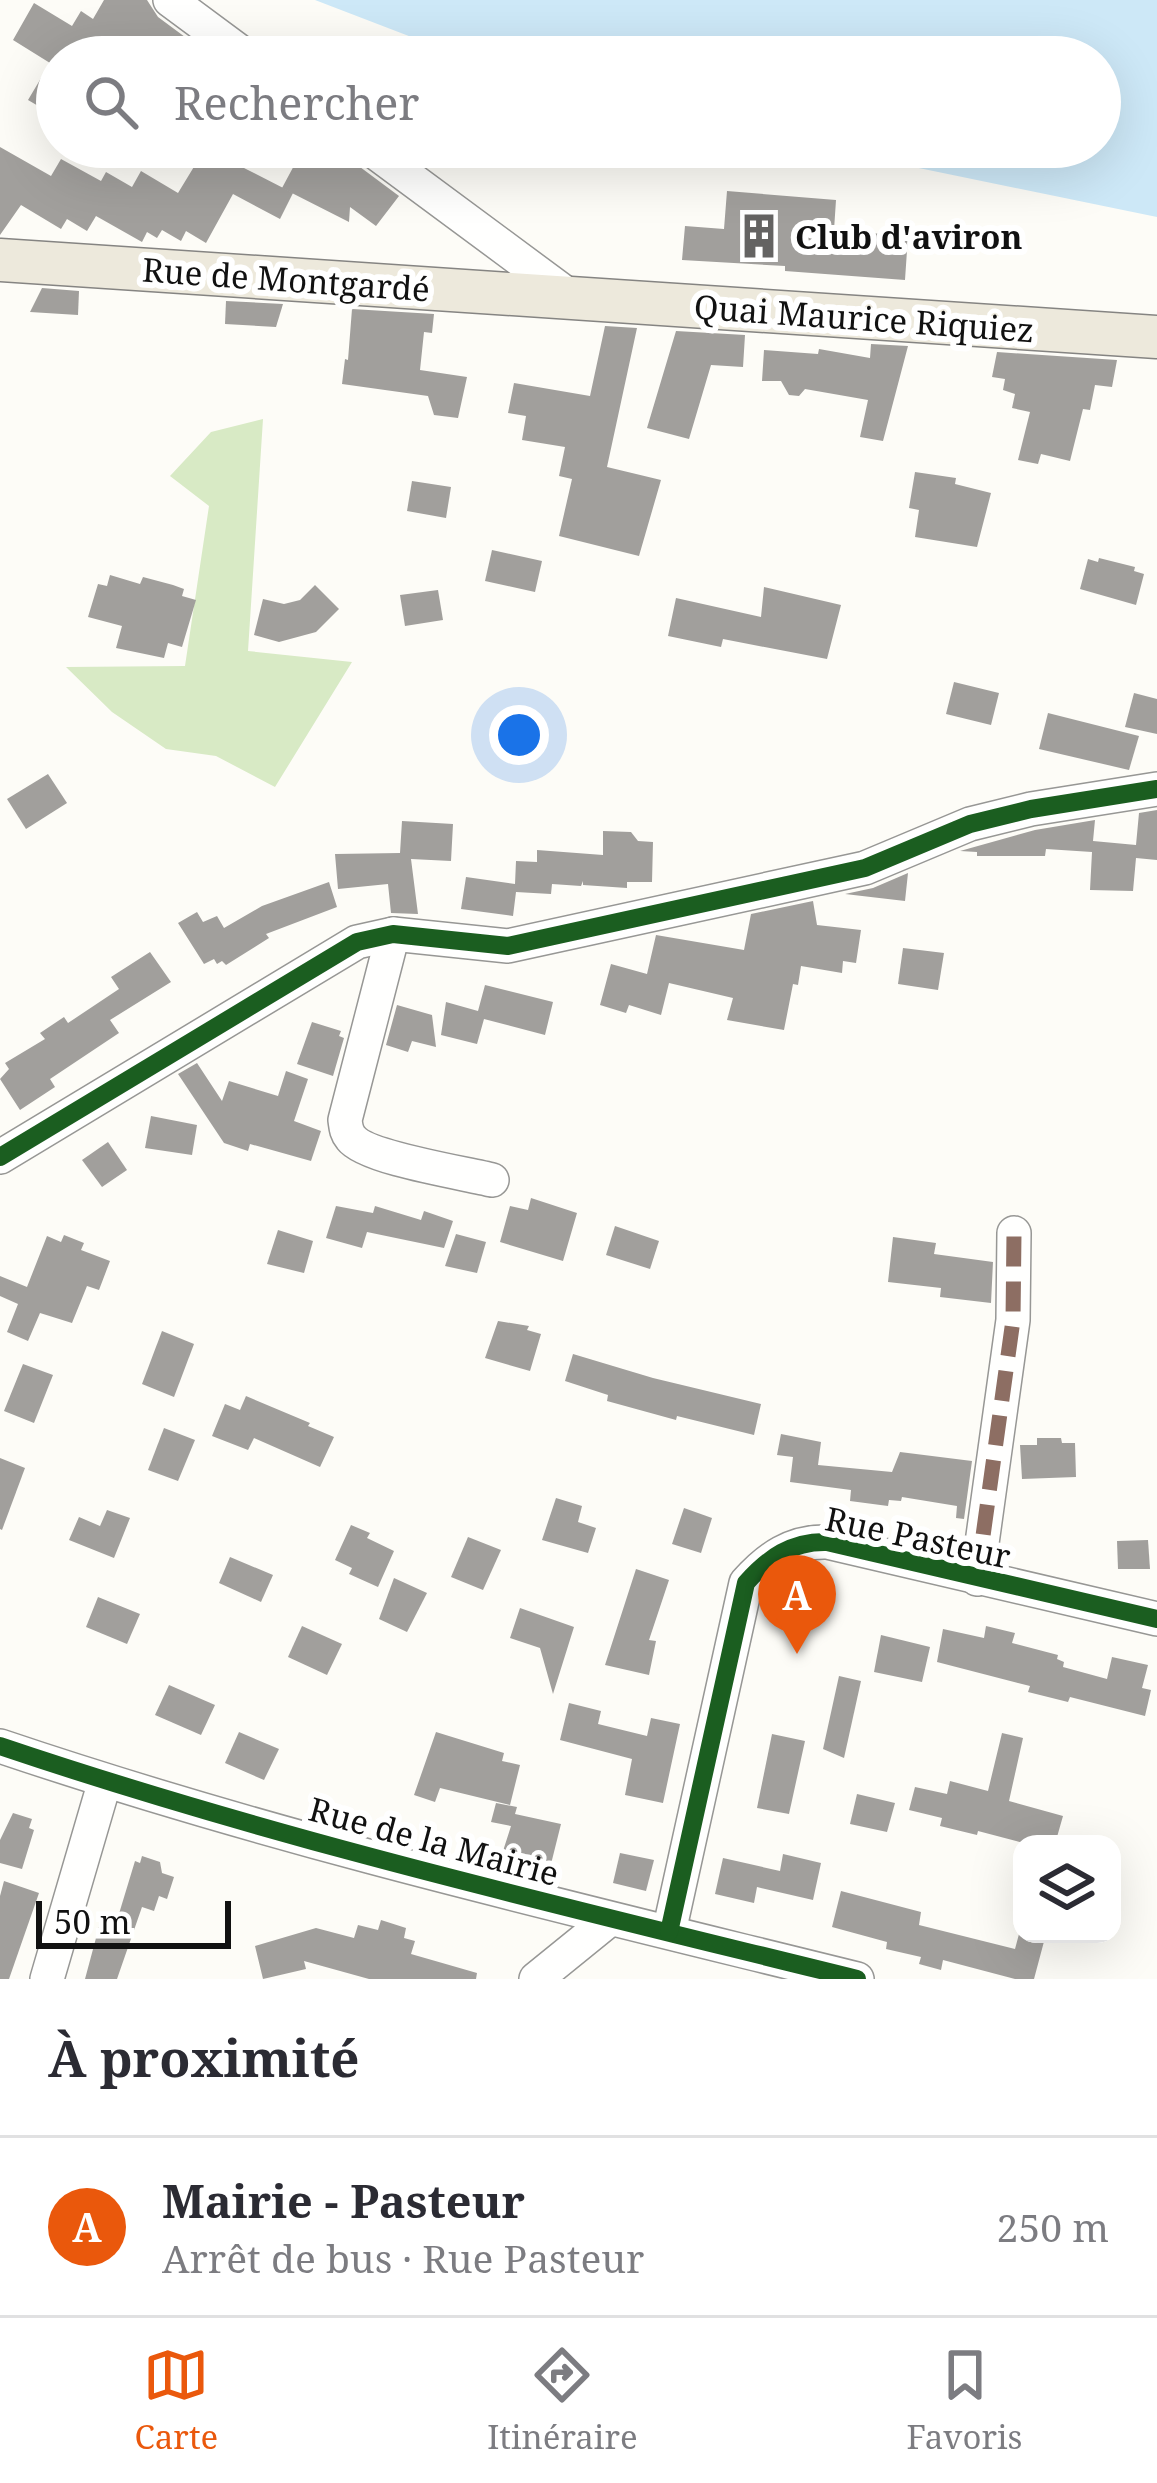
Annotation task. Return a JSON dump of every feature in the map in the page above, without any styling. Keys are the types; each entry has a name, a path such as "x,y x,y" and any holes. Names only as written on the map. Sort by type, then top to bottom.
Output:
{"main road":[{"name":"Rue de Montgardé","path":"0,260 572,298"},
{"name":"Quai Maurice Riquiez","path":"572,298 1157,338"}],"street":[{"path":"170,0 219,36"},
{"path":"396,168 572,298"},
{"path":"0,1157 357,942 393,934 508,946 865,868 970,824 1031,809 1157,789"},
{"path":"393,934 345,1120 347,1134 355,1143 389,1157 492,1180"},
{"path":"977,1580 1012,1320 1014,1233"},
{"name":"Rue Pasteur","path":"669,1933 746,1583 778,1553 811,1541 827,1542 1157,1619"},
{"name":"Rue de la Mairie","path":"0,1745 105,1781 610,1919 857,1979"},
{"path":"47,1979 105,1781"},
{"path":"536,1979 610,1919"}],"green space":[{"path":"263,419 248,651 352,662 275,787 216,756 166,749 112,712 66,667 185,666 209,506 170,476 211,432"}],"water":[{"path":"315,0 1157,0 1157,217 919,168 1121,168 1121,36 409,36"}],"building":[{"path":"104,0 147,0 158,17 184,36 36,36 36,54 13,40 34,3 72,26 81,11 93,19"},
{"path":"0,147 51,176 56,168 77,168 101,181 106,172 132,187 141,171 178,193 193,168 244,168 293,193 280,219 233,194 206,243 186,231 181,241 162,230 157,238 147,232 142,242 96,216 87,231 67,219 61,229 21,205 0,235"},
{"path":"293,168 361,168 399,196 376,226 350,207 349,222 282,188"},
{"name":"Club d'aviron","path":"727,191 836,200 834,230 908,236 905,280 682,260 685,226 724,229"},
{"path":"42,288 79,291 78,315 30,312"},
{"path":"226,301 283,304 276,327 225,324"},
{"path":"352,309 434,314 432,333 424,332 420,370 467,377 458,418 434,415 428,396 342,384"},
{"path":"605,326 637,328 607,467 661,480 639,556 559,536 572,479 559,476 565,447 522,440 526,416 508,413 514,383 590,396"},
{"path":"676,331 745,335 743,367 711,365 689,439 647,428"},
{"path":"871,344 908,346 883,441 860,437 868,400 805,389 799,396 789,395 781,381 762,381 764,350 818,354 819,349 870,358"},
{"path":"997,352 1117,360 1112,387 1095,385 1090,410 1083,409 1070,461 1041,454 1038,464 1018,460 1030,412 1012,408 1015,394 1003,390 1005,379 992,377"},
{"path":"915,472 956,478 955,484 991,493 977,547 915,537 919,510 909,508"},
{"path":"412,481 451,487 446,518 407,511"},
{"path":"492,550 542,561 535,592 485,581"},
{"path":"1099,558 1144,574 1136,605 1080,589 1088,559 1098,562"},
{"path":"110,575 140,584 143,577 173,585 184,589 182,596 196,600 182,647 168,643 164,658 116,648 122,626 88,617 98,584 107,586"},
{"path":"315,585 339,609 316,632 279,642 254,635 263,599 284,604 300,600"},
{"path":"764,587 841,605 827,659 723,639 721,647 668,636 676,598 761,617"},
{"path":"438,590 443,620 405,626 400,595"},
{"path":"954,682 999,693 991,725 946,714"},
{"path":"1134,693 1157,699 1157,734 1125,727"},
{"path":"1048,713 1139,736 1129,770 1039,749"},
{"path":"48,774 67,803 26,829 7,799"},
{"path":"1157,810 1157,860 1136,858 1133,891 1090,890 1092,852 1046,849 1045,856 977,856 977,852 960,851 1035,830 1095,820 1093,841 1136,845 1139,813"},
{"path":"402,821 453,824 451,861 411,859 418,914 391,913 388,884 338,889 335,854 400,853"},
{"path":"603,831 631,832 638,841 653,842 652,882 627,882 627,888 583,885 583,881 581,886 552,884 551,894 516,892 513,916 461,909 466,877 515,884 516,861 537,862 537,850 603,855"},
{"path":"908,873 905,901 845,894 873,888"},
{"path":"329,882 337,907 266,934 269,938 226,965 214,959 204,964 178,923 197,912 203,922 217,916 224,928 262,906"},
{"path":"813,901 817,925 861,930 856,963 843,961 842,973 801,966 784,1030 727,1020 733,998 669,983 661,1015 629,1005 626,1013 600,1005 611,964 647,974 656,935 744,950 751,914"},
{"path":"903,948 944,953 938,990 898,984"},
{"path":"150,952 171,982 110,1020 119,1033 50,1079 55,1087 20,1110 0,1079 9,1069 5,1063 45,1039 40,1033 64,1017 68,1023 119,989 111,977"},
{"path":"485,985 553,1002 545,1035 484,1019 477,1044 441,1035 446,1002 478,1011"},
{"path":"397,1005 432,1015 436,1047 412,1041 408,1052 386,1045"},
{"path":"312,1022 341,1031 339,1036 344,1038 333,1076 297,1064"},
{"path":"197,1063 222,1101 229,1081 278,1096 286,1071 308,1079 294,1121 321,1131 311,1161 250,1144 248,1151 224,1143 178,1074"},
{"path":"151,1116 197,1125 192,1155 145,1148"},
{"path":"108,1142 127,1170 102,1187 82,1160"},
{"path":"531,1198 577,1213 563,1261 500,1242 510,1206 528,1210"},
{"path":"336,1206 373,1213 375,1206 421,1220 424,1211 453,1221 444,1248 367,1232 362,1248 326,1238"},
{"path":"615,1226 659,1241 650,1269 606,1255"},
{"path":"278,1230 313,1241 304,1273 267,1264"},
{"path":"456,1234 486,1242 477,1273 445,1266"},
{"path":"64,1235 84,1243 81,1250 110,1261 99,1290 87,1286 72,1323 40,1313 28,1341 7,1332 18,1304 0,1296 0,1276 27,1287 47,1236 61,1242"},
{"path":"893,1237 936,1243 934,1254 993,1262 991,1303 940,1297 941,1288 888,1282"},
{"path":"498,1321 529,1326 527,1330 541,1334 530,1371 485,1358"},
{"path":"162,1331 194,1344 174,1397 142,1384"},
{"path":"573,1354 761,1404 754,1435 607,1401 608,1395 565,1381"},
{"path":"23,1364 53,1375 34,1423 4,1411"},
{"path":"246,1396 334,1437 320,1467 254,1438 248,1450 212,1436 225,1404 240,1410"},
{"path":"164,1428 195,1440 178,1481 148,1470"},
{"path":"781,1434 821,1442 818,1465 892,1472 900,1452 972,1461 964,1519 956,1518 957,1506 902,1497 901,1501 889,1500 888,1506 850,1501 851,1490 790,1482 793,1457 777,1455"},
{"path":"1037,1438 1075,1443 1076,1477 1022,1479 1020,1445 1037,1445"},
{"path":"0,1458 25,1468 2,1530 0,1529"},
{"path":"556,1498 582,1506 578,1522 596,1528 588,1553 542,1540"},
{"path":"684,1508 712,1518 701,1553 672,1544"},
{"path":"107,1510 130,1518 114,1558 69,1540 79,1517 100,1526"},
{"path":"351,1525 394,1551 378,1587 349,1574 352,1568 335,1560"},
{"path":"468,1537 501,1550 483,1590 451,1577"},
{"path":"1148,1540 1150,1569 1118,1569 1117,1541"},
{"path":"230,1557 273,1575 261,1602 219,1583"},
{"path":"636,1569 669,1580 649,1640 656,1641 649,1675 605,1665"},
{"path":"394,1578 427,1593 407,1632 379,1619"},
{"path":"98,1597 140,1614 127,1644 86,1627"},
{"path":"520,1608 574,1627 553,1694 540,1648 510,1638"},
{"path":"302,1626 342,1644 327,1675 288,1657"},
{"path":"986,1626 1015,1633 1012,1643 1058,1655 1063,1667 1107,1679 1112,1657 1148,1665 1142,1688 1151,1690 1145,1716 1028,1692 1030,1686 937,1662 943,1629 984,1638"},
{"path":"881,1635 930,1647 922,1682 874,1672"},
{"path":"839,1676 861,1681 844,1758 823,1749"},
{"path":"169,1685 215,1705 201,1735 155,1715"},
{"path":"569,1703 601,1711 598,1724 647,1736 651,1718 680,1724 663,1803 625,1795 632,1759 560,1740"},
{"path":"239,1732 279,1749 264,1780 225,1763"},
{"path":"436,1732 504,1753 502,1761 520,1765 510,1805 440,1788 435,1802 414,1795"},
{"path":"1002,1733 1023,1738 1009,1801 1063,1816 1058,1835 1013,1835 1013,1840 978,1831 977,1835 940,1826 942,1818 909,1810 915,1787 947,1794 950,1781 988,1791"},
{"path":"772,1734 805,1741 789,1814 757,1808"},
{"path":"857,1794 895,1803 887,1832 850,1824"},
{"path":"496,1803 517,1807 515,1814 561,1824 551,1864 503,1851 511,1826 491,1822"},
{"path":"13,1813 32,1819 29,1828 34,1830 22,1869 0,1863 0,1840"},
{"path":"620,1853 654,1860 646,1891 613,1883"},
{"path":"783,1854 821,1863 813,1900 757,1887 754,1903 715,1894 723,1858 780,1871"},
{"path":"142,1856 160,1862 162,1873 174,1877 167,1899 159,1896 154,1911 142,1907 117,1979 85,1979 103,1912 118,1917 135,1861 140,1863"},
{"path":"4,1881 39,1893 9,1979 0,1979"},
{"path":"841,1891 921,1912 919,1925 1015,1949 1017,1943 1044,1943 1034,1979 1015,1979 943,1960 941,1970 919,1964 921,1957 886,1949 887,1942 832,1927"},
{"path":"381,1920 406,1928 404,1938 415,1941 411,1954 477,1973 476,1979 369,1979 304,1961 306,1969 263,1979 255,1946 316,1928 354,1938 358,1925 378,1930"}],"marked path":[{"path":"977,1579 1013,1320 1014,1233"}],"cycle path":[{"path":"0,1157 357,942 393,934 508,946 865,868 970,824 1031,809 1157,789"},
{"path":"669,1932 746,1583 772,1559 803,1544 827,1542 1157,1619"},
{"path":"0,1746 319,1843 857,1979"}],"place":[{"name":"Club d'aviron","path":"759,236"},
{"name":"Mairie - Pasteur","path":"797,1654"}]}
